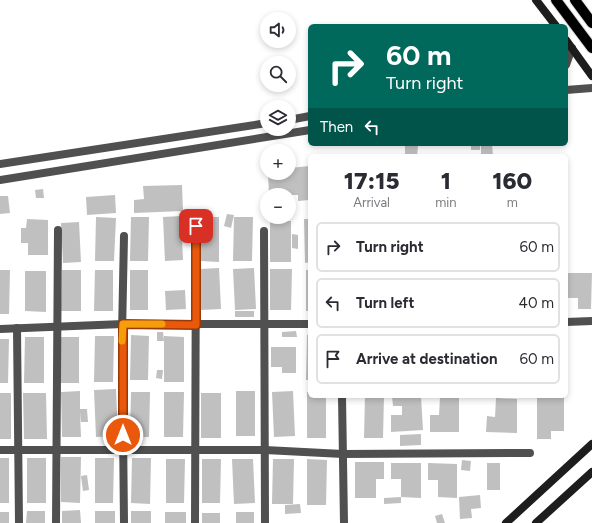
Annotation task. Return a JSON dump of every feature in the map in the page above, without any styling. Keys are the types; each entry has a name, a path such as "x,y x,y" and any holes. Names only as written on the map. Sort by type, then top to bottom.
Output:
{"main road":[{"path":"536,0 554,24"},
{"path":"556,0 592,48"},
{"path":"575,0 592,23"},
{"path":"568,43 592,76"},
{"path":"506,523 592,444"},
{"path":"536,523 592,472"}],"street":[{"path":"568,59 572,48"},
{"path":"568,90 592,88"},
{"path":"296,119 308,116"},
{"path":"0,164 260,124"},
{"path":"0,180 308,130"},
{"path":"195,523 196,226"},
{"path":"56,523 58,230"},
{"path":"264,231 265,523"},
{"path":"124,236 124,523"},
{"path":"568,322 592,321"},
{"path":"0,329 123,324 308,324"},
{"path":"17,328 19,523"},
{"path":"342,398 344,523"},
{"path":"0,450 265,450 343,454 530,452"}],"building":[{"path":"405,146 418,146 417,154 405,154"},
{"path":"471,146 480,146 480,150 471,150"},
{"path":"481,146 492,146 493,154 481,154"},
{"path":"308,166 308,200 298,201 296,188 269,188 268,180 296,180 296,167"},
{"path":"182,185 183,211 134,213 134,200 144,199 143,186"},
{"path":"43,189 44,198 36,198 35,190"},
{"path":"115,195 116,213 87,215 86,197"},
{"path":"0,196 8,196 10,213 0,214"},
{"path":"227,214 234,215 231,228 224,226"},
{"path":"181,216 183,260 165,261 163,217"},
{"path":"96,217 116,218 114,261 95,261"},
{"path":"131,217 149,217 148,261 130,261"},
{"path":"201,217 219,217 219,262 201,261"},
{"path":"234,217 253,217 252,261 233,261"},
{"path":"27,219 48,220 48,255 28,255 28,243 21,243 21,228 26,228"},
{"path":"304,219 308,219 308,262 305,263"},
{"path":"79,222 81,262 63,263 61,223"},
{"path":"270,224 291,224 291,262 270,262"},
{"path":"292,234 298,235 298,249 292,248"},
{"path":"219,268 221,309 201,310 200,269"},
{"path":"254,268 256,309 235,310 233,269"},
{"path":"270,269 292,269 291,310 270,310"},
{"path":"0,270 10,270 9,314 0,314"},
{"path":"62,270 81,270 81,311 61,311"},
{"path":"95,270 113,270 113,311 94,311"},
{"path":"130,270 148,270 148,310 130,310"},
{"path":"306,270 308,270 308,311 306,311"},
{"path":"25,271 46,271 46,312 25,311"},
{"path":"568,273 592,273 591,309 578,309 578,298 568,298"},
{"path":"185,290 186,309 166,310 165,291"},
{"path":"235,311 254,311 254,317 235,317"},
{"path":"296,331 297,337 282,337 282,332"},
{"path":"157,332 163,332 164,341 157,341"},
{"path":"131,335 149,336 148,380 130,380"},
{"path":"307,335 308,335 308,380 306,380"},
{"path":"95,336 114,336 113,382 94,382"},
{"path":"164,336 184,337 184,382 164,382"},
{"path":"25,337 44,337 44,383 24,383"},
{"path":"61,337 79,337 79,383 60,383"},
{"path":"0,339 9,339 8,383 0,383"},
{"path":"271,347 296,347 296,373 282,373 282,367 271,367"},
{"path":"157,370 163,370 162,379 156,378"},
{"path":"116,389 118,436 96,437 94,390"},
{"path":"80,391 80,409 87,409 88,422 81,422 80,412 81,437 62,437 61,392"},
{"path":"236,391 255,391 255,436 236,436"},
{"path":"293,391 295,436 274,437 272,392"},
{"path":"131,392 150,392 149,437 130,437"},
{"path":"164,392 184,392 183,437 164,437"},
{"path":"308,392 308,398 326,398 326,438 307,438"},
{"path":"0,393 11,393 11,439 0,439"},
{"path":"23,393 46,393 47,439 24,439"},
{"path":"201,393 221,393 221,438 201,438"},
{"path":"365,398 384,398 383,438 364,438"},
{"path":"392,398 421,398 423,430 391,432 391,415 402,415 402,406 393,406"},
{"path":"440,398 459,398 459,432 430,432 430,415 439,415"},
{"path":"496,398 517,399 517,433 486,432 487,416 495,417"},
{"path":"537,398 564,398 564,431 551,431 551,439 537,439"},
{"path":"421,434 421,445 400,446 400,435"},
{"path":"61,457 81,457 80,503 61,502"},
{"path":"0,458 9,458 9,503 0,503"},
{"path":"27,458 46,458 46,503 27,503"},
{"path":"95,458 114,458 113,503 95,503"},
{"path":"132,458 151,458 150,504 131,503"},
{"path":"166,459 185,459 184,503 166,503"},
{"path":"202,459 221,459 220,503 202,503"},
{"path":"232,459 253,459 255,503 234,504"},
{"path":"273,459 294,459 293,504 272,504"},
{"path":"307,459 327,460 326,505 307,505"},
{"path":"462,460 471,461 470,471 461,470"},
{"path":"355,462 384,462 384,479 376,479 376,498 355,498"},
{"path":"391,463 421,463 421,498 401,497 401,479 391,479"},
{"path":"428,463 457,464 457,498 438,497 438,480 428,480"},
{"path":"487,463 500,463 500,490 487,490"},
{"path":"87,475 89,490 83,491 81,476"},
{"path":"480,495 481,508 471,509 472,518 460,519 459,497"},
{"path":"401,497 401,503 384,504 384,498"},
{"path":"300,504 301,513 285,514 285,505"},
{"path":"80,510 81,523 62,523 62,511"},
{"path":"27,511 45,511 45,523 26,523"},
{"path":"95,511 115,511 115,523 95,523"},
{"path":"131,511 151,511 151,523 131,523"},
{"path":"0,512 9,512 9,523 0,523"},
{"path":"165,512 186,512 186,523 165,523"},
{"path":"236,512 254,512 254,523 236,523"},
{"path":"202,513 220,513 220,523 202,523"},
{"path":"442,514 445,523 437,523 435,516"}],"slow traffic":[{"path":"122,341 123,324 162,324"}],"route":[{"path":"123,435 123,324 196,325 196,226"}]}
